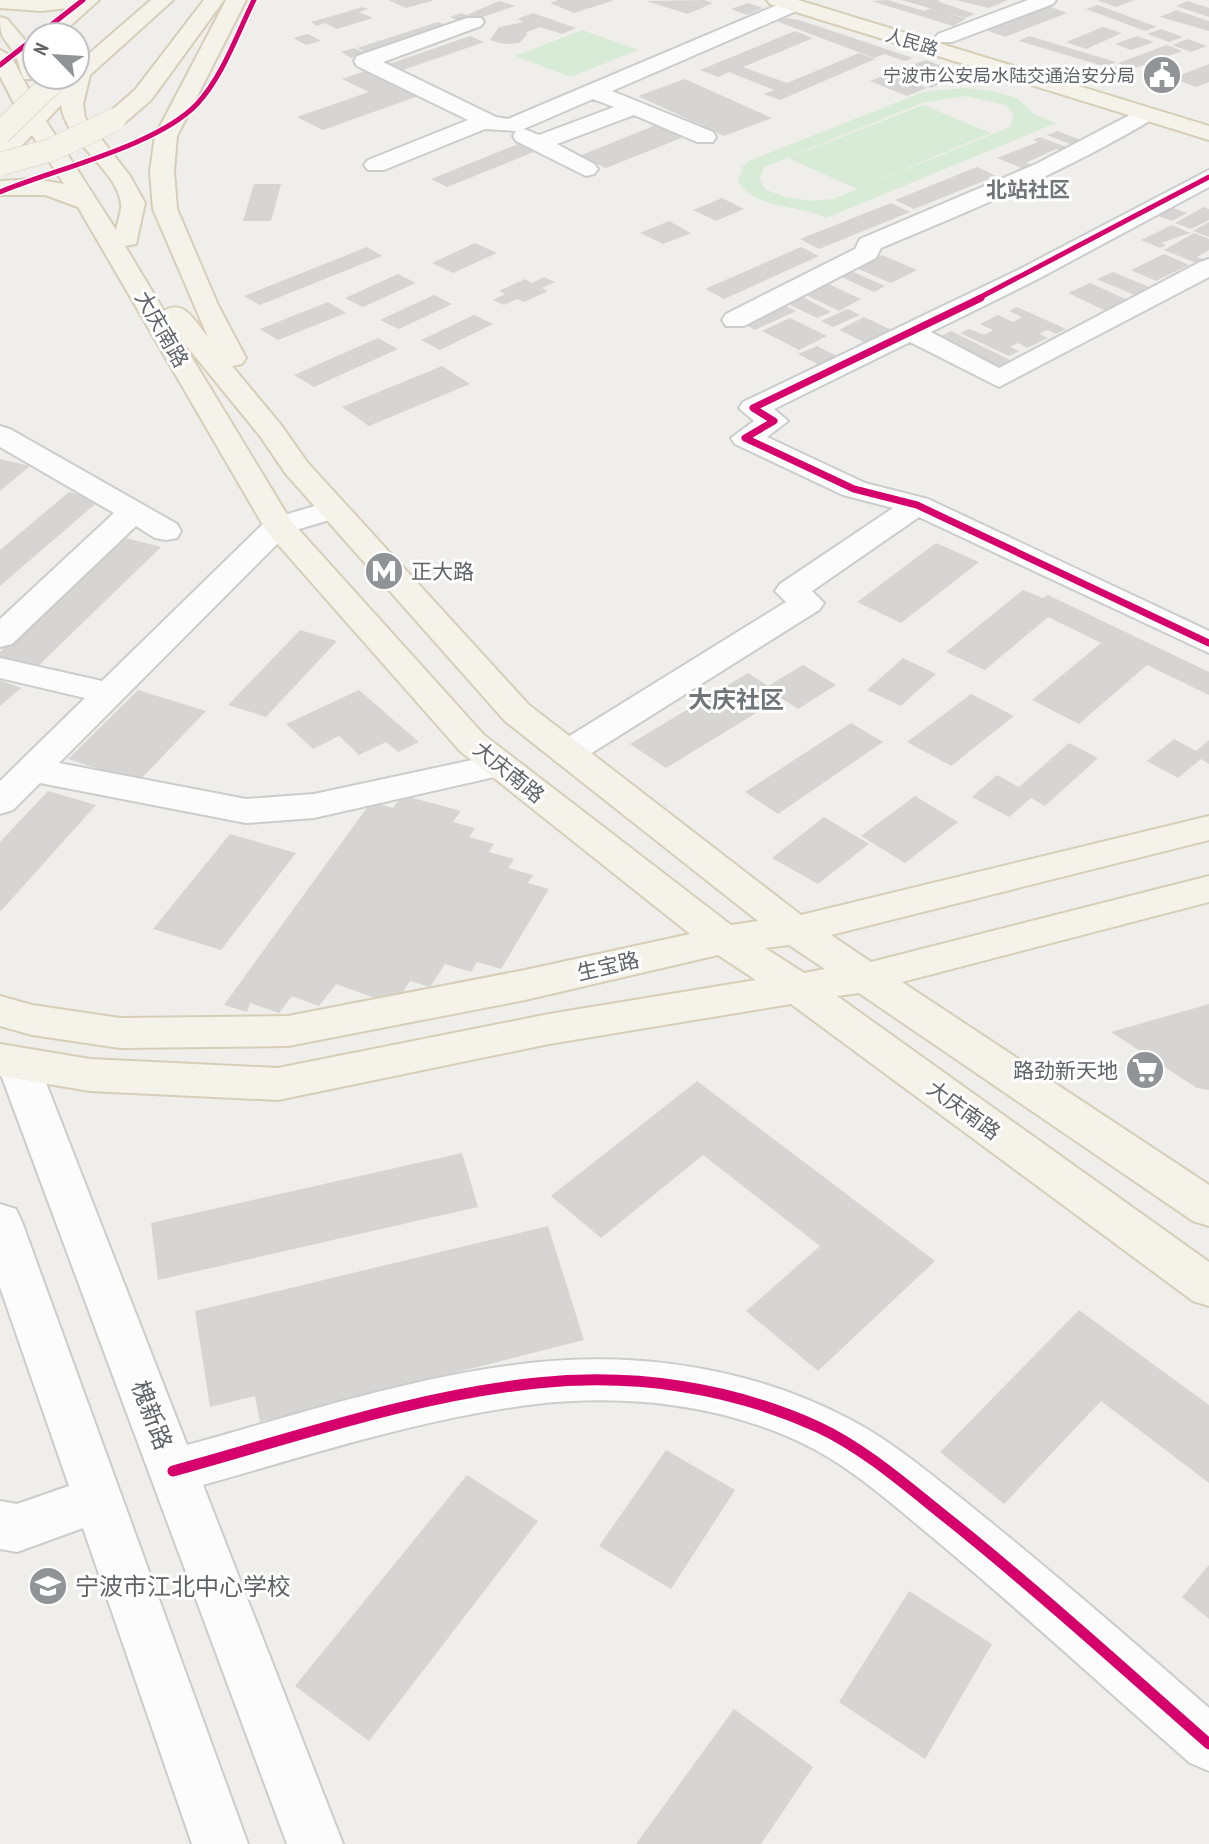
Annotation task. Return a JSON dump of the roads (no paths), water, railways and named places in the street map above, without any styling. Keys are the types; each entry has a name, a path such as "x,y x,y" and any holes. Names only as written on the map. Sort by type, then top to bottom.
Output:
{"main road":[{"path":"0,2 41,5 80,0"},
{"path":"91,49 116,22 146,0"},
{"path":"91,57 163,0"},
{"path":"0,164 51,150 114,121 143,95 214,0"},
{"path":"236,0 166,136 162,171 165,209 185,251 205,305 271,431"},
{"name":"人民路","path":"818,0 1209,118"},
{"name":"人民路","path":"785,3 1209,133"},
{"path":"84,21 97,4"},
{"path":"19,63 97,4"},
{"name":"大庆南路","path":"0,23 39,116 278,526 472,743 724,940 800,990 1209,1287"},
{"path":"0,132 48,91"},
{"path":"0,155 39,116 57,91"},
{"path":"72,91 74,119 122,181 133,203 127,239"},
{"name":"大庆南路","path":"39,116 127,239 173,312 271,431 296,468 517,713 795,930 1208,1206"},
{"path":"0,188 48,188 71,192 87,202"},
{"name":"生宝路","path":"0,1011 32,1020 120,1033 288,1031 526,985 724,940 795,930 1209,828"},
{"path":"9,1063 90,1075 278,1084 549,1029 867,977 1209,889"}],"street":[{"path":"945,38 1046,0"},
{"path":"376,165 594,91 785,3"},
{"path":"474,22 365,61 539,143 586,169"},
{"path":"396,76 419,68"},
{"path":"594,91 705,137"},
{"path":"539,143 633,108"},
{"path":"735,320 867,253 869,244 1007,186 1115,133 1145,114"},
{"path":"1209,177 1027,275 754,408 774,421 745,438 854,489 917,505 1209,643"},
{"path":"911,332 999,379 1209,267"},
{"path":"3,442 166,531"},
{"path":"567,753 808,603 791,591 917,505"},
{"path":"0,802 278,526 332,510"},
{"path":"0,637 133,512"},
{"path":"0,668 108,693"},
{"path":"33,770 246,811 314,806 500,765"},
{"name":"槐新路","path":"9,1063 173,1471 315,1844"},
{"path":"0,1222 220,1844"},
{"path":"173,1471 424,1403 489,1390 596,1379 713,1390 766,1406 820,1427 870,1456 984,1548 1209,1744"},
{"path":"0,1525 17,1528 98,1499"}],"place":[{"name":"宁波市公安局水陆交通治安分局","path":"1162,75"},
{"name":"正大路","path":"384,571"},
{"name":"路劲新天地","path":"1145,1070"},
{"name":"宁波市江北中心学校","path":"48,1586"}],"district":[{"name":"北站社区","path":"1028,189"},
{"name":"大庆社区","path":"736,699"}]}
